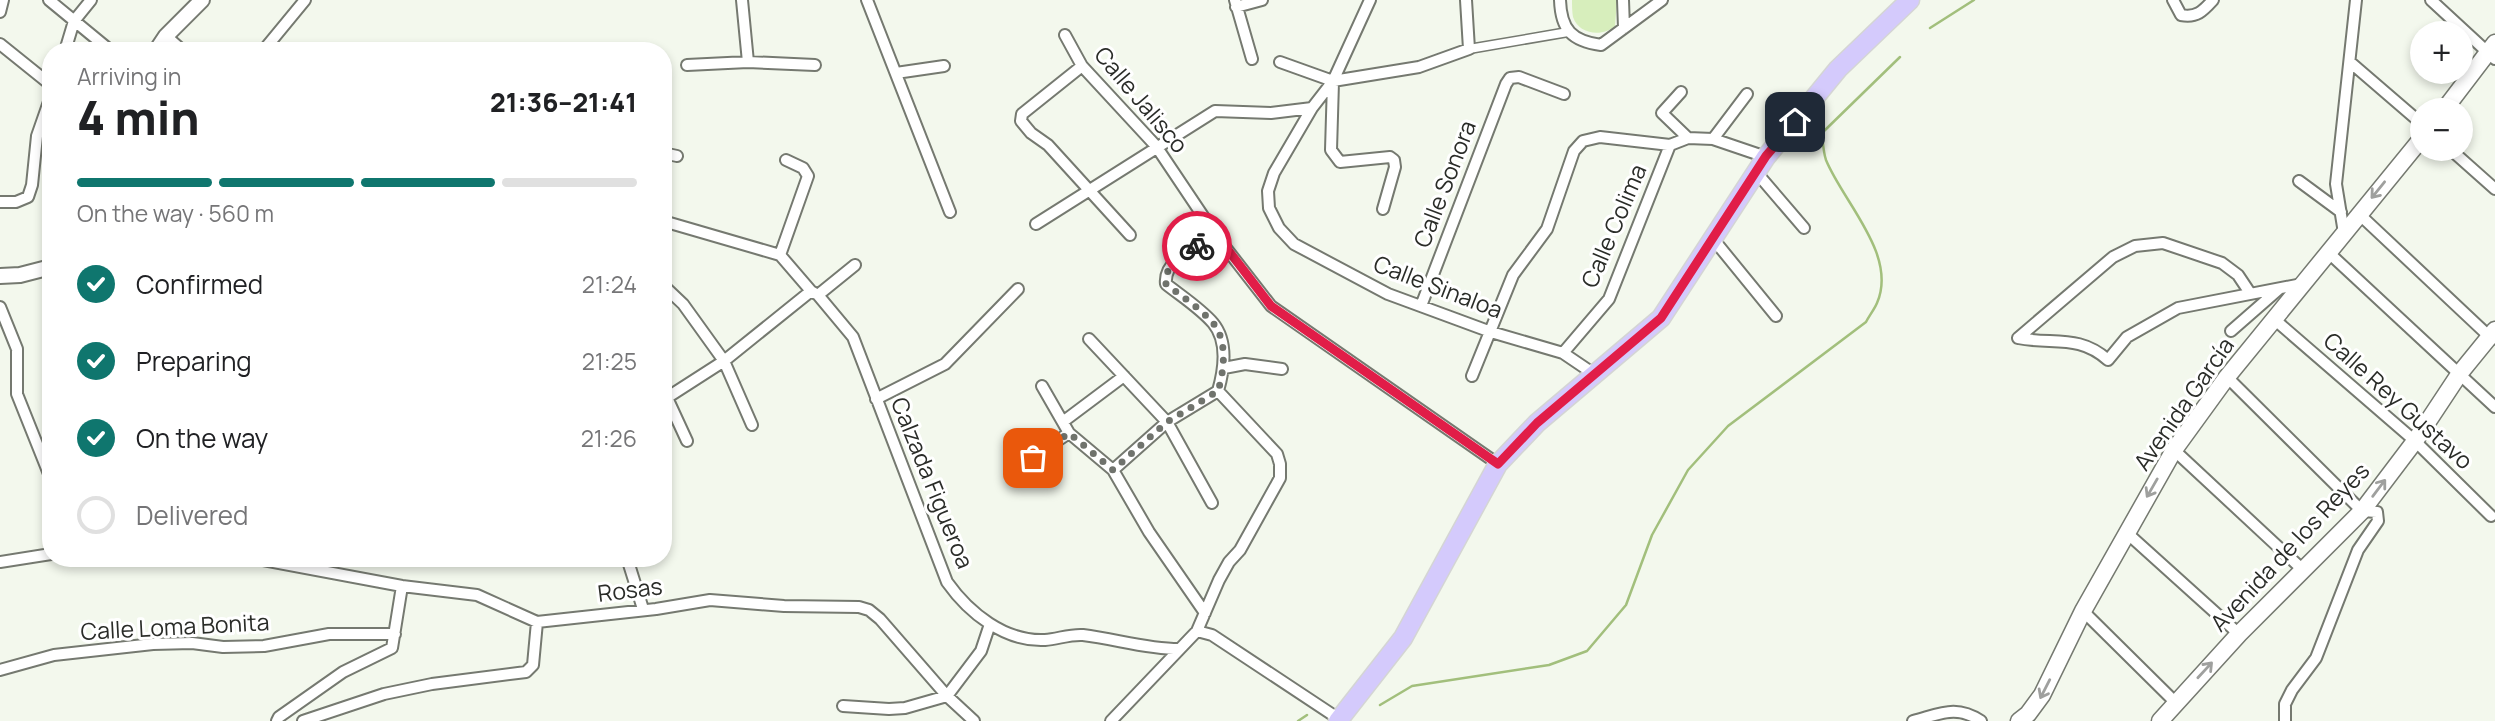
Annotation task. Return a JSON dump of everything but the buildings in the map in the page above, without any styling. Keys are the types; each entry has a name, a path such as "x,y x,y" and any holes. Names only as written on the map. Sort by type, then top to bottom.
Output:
{"main road":[{"path":"1338,720 1404,638 1498,464 1537,423 1661,318 1761,164 1838,69 1910,0"},
{"path":"2454,98 2493,52"},
{"name":"Avenida García","path":"2019,721 2028,714 2042,695 2083,611 2174,450 2227,377 2410,152"},
{"name":"Avenida de los Reyes","path":"2160,721 2239,634 2303,570 2370,511 2460,373 2493,336"}],"street":[{"path":"0,12 3,0"},
{"path":"49,0 100,42"},
{"path":"68,42 74,21 91,0"},
{"path":"162,42 202,0"},
{"path":"270,42 305,0"},
{"path":"742,0 748,62"},
{"path":"873,0 867,0 950,212"},
{"path":"1252,59 1235,4 1262,0"},
{"name":"Calle Sinaloa","path":"1370,0 1333,81 1312,108 1274,173 1268,191 1269,208 1279,228 1294,244 1388,294 1490,332 1563,353 1594,374"},
{"path":"1466,0 1469,50"},
{"path":"1560,0 1568,32 1581,43 1601,45 1662,0"},
{"path":"1623,0 1623,29"},
{"path":"2173,0 2181,15 2190,16 2201,13 2213,0"},
{"path":"2344,233 2336,184 2356,0"},
{"path":"2431,0 2493,52"},
{"path":"1280,62 1333,81 1419,67 1469,50 1568,32"},
{"name":"Calle Jalisco","path":"1065,35 1082,66 1157,146 1215,233 1271,306 1498,464"},
{"path":"166,36 173,42"},
{"path":"0,44 42,79"},
{"path":"687,65 748,62 815,65"},
{"path":"2350,62 2410,114"},
{"path":"896,73 944,66"},
{"path":"1082,66 1022,114 1021,121 1031,133 1048,145 1130,234"},
{"name":"Calle Sonora","path":"1421,306 1510,78 1519,77 1564,94"},
{"path":"1333,81 1331,150 1335,158 1340,162 1390,157 1394,160 1395,167 1383,209"},
{"path":"1681,92 1662,113 1688,138"},
{"path":"1713,139 1747,94"},
{"path":"1036,224 1215,111 1271,113 1312,108"},
{"path":"0,202 16,202 28,197 32,185 37,136 42,122"},
{"path":"1472,376 1513,275 1546,229 1574,151 1583,142 1600,137 1671,145 1688,138 1713,139 1761,164 1804,228"},
{"name":"Calle Colima","path":"1563,353 1609,299 1671,145"},
{"path":"672,155 677,156"},
{"path":"672,224 780,255 808,176 803,168 786,160"},
{"path":"2464,161 2495,189"},
{"path":"2299,181 2341,212"},
{"path":"2359,214 2493,336"},
{"path":"1113,470 1167,422 1218,391 1224,368 1221,342 1214,324 1166,284 1165,274 1170,265 1215,233"},
{"path":"1714,240 1776,316"},
{"path":"2250,293 2238,275 2222,263 2163,243 2135,246 2113,257 2018,338 2075,342 2096,349 2108,360 2127,337 2178,307 2302,284"},
{"path":"2329,253 2495,407"},
{"name":"Calzada Figueroa","path":"780,255 853,337 947,582 960,600 990,624 1024,640 1048,640 1078,635 1149,648 1179,649"},
{"path":"672,389 724,361 855,265"},
{"path":"0,276 20,275 42,269"},
{"path":"876,399 946,364 1017,289"},
{"path":"2231,331 2279,289"},
{"path":"672,294 683,304 724,361 752,425"},
{"path":"0,307 17,349 17,394 42,456"},
{"name":"Calle Rey Gustavo","path":"2274,319 2415,441 2491,516"},
{"path":"1089,339 1167,422 1212,503"},
{"path":"1224,368 1245,364 1282,369"},
{"path":"1064,421 1124,376"},
{"path":"2227,377 2378,521 2358,550 2316,658 2285,704 2286,721"},
{"path":"1042,386 1069,433 1113,470 1149,532 1205,612"},
{"path":"1111,721 1197,631 1224,571 1240,550 1280,478 1280,464 1276,454 1218,391"},
{"path":"672,409 687,442"},
{"path":"1024,463 1069,433"},
{"path":"2174,450 2303,570"},
{"path":"2127,533 2239,634"},
{"path":"0,562 42,555"},
{"path":"300,567 402,586 477,595 537,622 533,665 526,672 432,684 384,694 303,721"},
{"path":"630,567 643,609"},
{"path":"275,720 343,672 392,648 402,586"},
{"name":"Rosas","path":"537,622 710,600 784,606 859,607 869,610 880,619 947,696 974,721"},
{"path":"2083,611 2175,702"},
{"path":"843,706 905,708 947,696 981,650 990,624"},
{"path":"1197,631 1212,635 1338,720"},
{"name":"Calle Loma Bonita","path":"0,670 54,655 85,650 192,643 223,647 264,646 329,634 395,634"},
{"path":"1913,721 1955,710 1963,711 1981,721"}],"green space":[{"path":"1572,0 1617,0 1615,26 1598,33 1580,28 1573,17"}],"waterway":[{"path":"1930,28 1974,0"},
{"path":"1380,705 1412,686 1549,665 1587,651 1626,605 1652,535 1688,470 1728,426 1866,322 1877,303 1882,285 1880,266 1866,229 1826,160 1822,133 1900,57"},
{"path":"1298,721 1307,715"}],"way so far":[{"path":"1033,458 1069,433 1113,470 1167,422 1218,391 1224,368 1221,342 1214,324 1166,284 1165,274 1170,265 1197,246"}],"route":[{"path":"1197,246 1215,233 1271,306 1498,464 1537,423 1661,318 1766,156 1795,122"}]}
